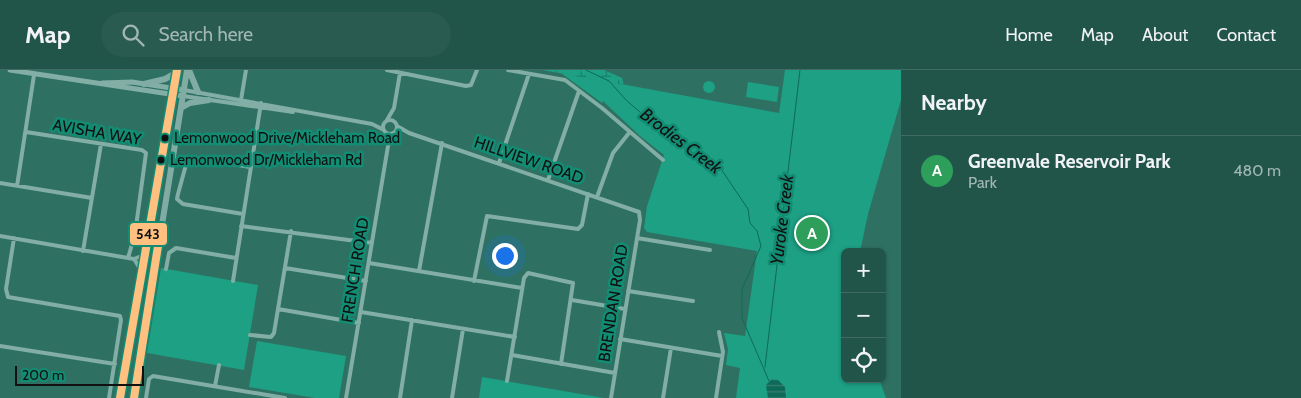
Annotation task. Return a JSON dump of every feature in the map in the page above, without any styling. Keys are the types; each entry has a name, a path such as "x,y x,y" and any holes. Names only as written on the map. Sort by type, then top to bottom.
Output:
{"main road":[{"path":"188,70 198,92"},
{"path":"134,398 188,70"},
{"path":"144,84 165,79 176,71"},
{"path":"120,398 176,71"},
{"path":"181,108 190,103 209,100"}],"street":[{"path":"10,70 92,83 174,91"},
{"path":"240,105 246,70"},
{"path":"387,70 466,86 471,85 477,70"},
{"path":"508,70 565,80 602,108 629,133 663,160"},
{"path":"396,124 394,108 400,73"},
{"path":"499,163 529,74"},
{"path":"17,186 34,75"},
{"path":"92,83 144,84 209,100 303,112"},
{"path":"548,180 579,91"},
{"path":"183,93 198,92 261,102 303,112 372,124 386,122 394,108"},
{"path":"233,281 261,102"},
{"name":"HILLVIEW ROAD","path":"386,122 396,124 409,133"},
{"name":"FRENCH ROAD","path":"386,122 384,131 388,146"},
{"path":"372,124 384,131"},
{"name":"FRENCH ROAD","path":"346,398 388,146 396,124"},
{"name":"HILLVIEW ROAD","path":"384,131 409,133 442,143 639,213"},
{"name":"AVISHA WAY","path":"26,132 142,150 147,154 135,234 130,245 128,258"},
{"path":"597,197 613,153 629,133"},
{"path":"420,271 442,143"},
{"path":"83,251 101,144"},
{"path":"243,214 183,204 177,198 187,161 190,157 250,167"},
{"path":"0,183 92,198"},
{"path":"474,281 487,216 578,229 582,225 588,194"},
{"name":"BRENDAN ROAD","path":"611,398 637,238 639,213"},
{"path":"241,226 372,243"},
{"path":"250,335 271,337 274,333 291,231"},
{"path":"0,236 134,259 144,255"},
{"path":"14,238 6,289 8,297 120,316 121,320 109,398"},
{"path":"637,238 710,250"},
{"path":"166,269 169,253 176,248 236,258"},
{"path":"134,259 139,267 140,276"},
{"path":"370,263 522,288"},
{"path":"285,268 366,281"},
{"path":"507,381 522,288 524,278 528,273 569,280 574,285 561,364"},
{"path":"628,291 693,301"},
{"path":"572,300 625,308"},
{"path":"278,309 359,323"},
{"path":"361,312 515,337"},
{"path":"400,398 412,320"},
{"path":"452,398 463,329"},
{"path":"716,398 722,356 719,332"},
{"path":"620,339 722,356"},
{"path":"0,346 115,364"},
{"path":"663,398 671,348"},
{"path":"512,355 615,373"},
{"path":"216,386 219,365"},
{"path":"146,398 149,379 153,376 285,398"},
{"path":"346,398 353,398"}],"green space":[{"path":"543,70 604,70 622,78 624,85"},
{"path":"785,70 901,70 901,100 868,214 861,248 841,248 841,383 880,383 886,398 736,398 740,368 726,365 728,349 724,333 745,336 757,251 647,232 644,228 647,206 664,155 640,136 603,101 602,103 561,73 779,113"},
{"path":"707,81 711,81 715,87 711,93 707,93 703,89 703,85"},
{"path":"748,82 779,87 777,102 746,97"},
{"path":"161,268 258,285 244,370 147,353"},
{"path":"257,341 346,356 339,398 315,398 249,387"},
{"path":"482,377 604,398 479,398"}],"shaded area":[{"path":"772,379 778,380 785,387 786,398 768,398 766,385"}],"waterway":[{"name":"Brodies Creek","path":"586,70 609,81 627,101 646,117 668,128 683,147 721,169 748,209 750,223 757,231 761,246 742,289 742,318 769,381"},
{"name":"Yuroke Creek","path":"765,367 800,70"}],"transit line":[{"name":"543","path":"120,398 177,70"},
{"name":"543","path":"134,398 158,246"}],"place":[{"name":"Lemonwood Drive/Mickleham Road","path":"165,138"},
{"name":"Lemonwood Dr/Mickleham Rd","path":"161,160"},
{"name":"Greenvale Reservoir Park","path":"812,233"}]}
